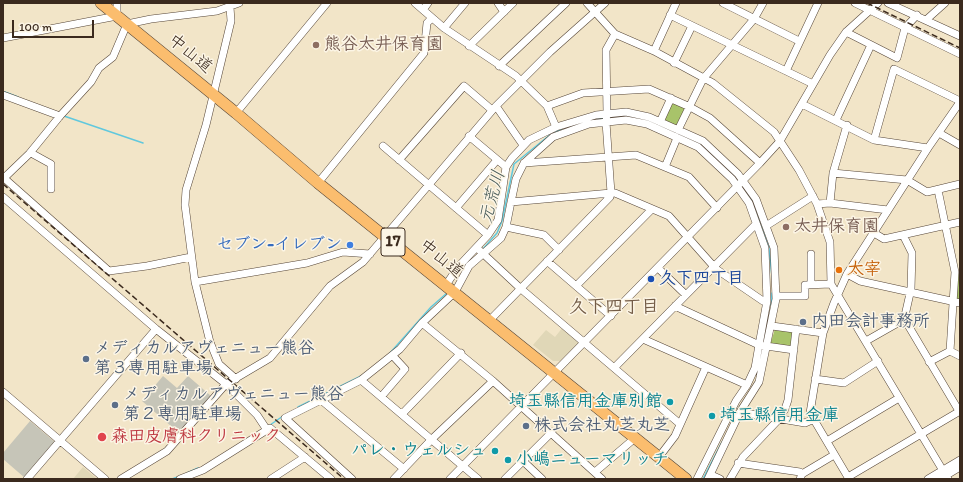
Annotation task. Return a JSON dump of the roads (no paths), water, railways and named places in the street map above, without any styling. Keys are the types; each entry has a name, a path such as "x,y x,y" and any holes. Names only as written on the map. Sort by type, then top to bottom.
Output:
{"highway":[{"name":"中山道","path":"101,3 236,113 318,183 385,235 686,479"}],"street":[{"path":"3,38 117,16 117,3"},
{"path":"191,257 147,266 109,271 4,178 31,153 60,116 91,82 99,68 112,57 127,24 151,19 217,11 239,3"},
{"path":"236,113 327,3"},
{"path":"415,3 444,28 520,81 547,106 556,127"},
{"path":"423,10 428,3"},
{"path":"444,28 465,3"},
{"path":"498,3 504,12"},
{"path":"469,46 513,3"},
{"path":"499,66 566,3"},
{"path":"587,3 615,34 654,51 713,84 769,127 780,141 799,170 817,204 830,242 831,284 921,434 944,476"},
{"path":"121,479 167,451 226,384 270,358 330,286 363,262 494,108 520,81 605,3"},
{"path":"654,51 676,3"},
{"path":"723,3 737,6 754,19 800,41"},
{"path":"678,130 703,79 754,19 763,3"},
{"path":"786,71 818,3"},
{"path":"855,3 960,54"},
{"path":"450,479 760,164 780,141 813,84 846,32 878,3"},
{"path":"888,3 960,36"},
{"path":"926,20 945,3"},
{"path":"230,7 231,21 206,125 186,190 185,205 194,282 210,342 219,364 236,379"},
{"path":"670,15 813,84"},
{"path":"874,140 905,28 917,15"},
{"path":"318,183 424,53 427,23 431,18"},
{"path":"674,63 692,26"},
{"path":"846,32 896,58"},
{"path":"490,320 610,197 606,122 606,50 615,34"},
{"path":"836,120 871,45"},
{"path":"894,69 960,102 928,148 847,274 837,294 823,333 810,410 834,455 849,478 960,411 904,320 910,292 912,253 904,235"},
{"path":"399,160 464,86 494,108 523,145"},
{"path":"547,106 573,96 607,90 649,89 690,107 710,118 760,164"},
{"path":"3,95 60,116"},
{"path":"660,122 671,98"},
{"path":"802,104 847,125 874,140 928,148"},
{"path":"450,288 458,267 477,248 498,220 506,167 523,145 529,140 556,127 588,116 635,113 703,141 718,154 740,184 749,203 765,248 767,302 759,382 740,412 710,477 720,479"},
{"path":"352,479 284,418 361,380 393,356 469,266 501,238 506,227 516,179 524,163 553,137 589,124 635,121 647,124 698,147 740,184 756,199 774,248 776,296 772,326 747,385 736,401 697,479"},
{"path":"830,203 833,174 847,125"},
{"path":"939,133 960,145"},
{"path":"469,136 506,167"},
{"path":"665,167 677,138"},
{"path":"383,146 488,235"},
{"path":"31,153 51,164 51,189"},
{"path":"524,163 636,155 689,177 717,208"},
{"path":"456,208 497,160"},
{"path":"833,174 907,180 927,192 960,184"},
{"path":"938,190 957,271 956,302 950,351"},
{"path":"511,202 615,193 669,216 714,267 763,301 767,302"},
{"path":"766,226 813,196"},
{"path":"3,197 156,329 226,384 257,415 265,427 270,428 332,479"},
{"path":"817,204 830,203 888,210"},
{"path":"576,286 652,209"},
{"path":"874,233 884,240 960,222"},
{"path":"614,368 754,226 757,225"},
{"path":"506,227 544,234 558,250"},
{"path":"477,248 520,288 680,424"},
{"path":"194,282 307,263 343,252 370,254"},
{"path":"811,254 811,284"},
{"path":"547,261 611,316"},
{"path":"658,268 686,295"},
{"path":"847,274 860,281 956,302"},
{"path":"776,296 805,296 805,284 831,284"},
{"path":"675,306 763,346 794,350"},
{"path":"866,341 904,320"},
{"path":"422,323 461,353 552,432 602,479"},
{"path":"772,326 823,333"},
{"path":"27,479 156,329"},
{"path":"730,479 738,463 778,419 788,400 796,329"},
{"path":"643,339 747,385"},
{"path":"950,351 960,356"},
{"path":"929,362 950,351"},
{"path":"402,414 461,353"},
{"path":"381,396 405,369 393,356"},
{"path":"815,380 844,383 878,362"},
{"path":"659,457 675,436 706,367"},
{"path":"361,380 478,479"},
{"path":"394,479 432,439 493,381"},
{"path":"3,392 105,479"},
{"path":"827,441 899,398"},
{"path":"321,400 404,469"},
{"path":"740,412 805,423 814,419"},
{"path":"180,479 203,470 265,427"},
{"path":"505,479 552,432"},
{"path":"595,472 635,438"},
{"path":"738,463 800,472 801,477 834,455"},
{"path":"271,479 305,457"},
{"path":"944,476 960,460"},
{"path":"523,461 542,479"},
{"path":"928,479 944,476 960,467"}],"waterway":[{"path":"5,92 18,97"},
{"path":"64,116 143,143"},
{"name":"元荒川","path":"608,118 634,117"},
{"name":"元荒川","path":"594,119 604,118"},
{"name":"元荒川","path":"638,118 701,144 707,149"},
{"name":"元荒川","path":"482,250 497,233 502,221 514,164 551,134 562,129"},
{"name":"元荒川","path":"726,167 739,182"},
{"name":"元荒川","path":"741,185 752,201 769,248 772,277"},
{"name":"元荒川","path":"390,353 431,307 447,293"},
{"name":"元荒川","path":"771,305 772,293"},
{"name":"元荒川","path":"298,407 361,376"},
{"name":"元荒川","path":"270,425 283,416"},
{"name":"元荒川","path":"703,479 722,442"},
{"name":"元荒川","path":"187,473 198,468"},
{"name":"元荒川","path":"172,479 178,477"}],"railway":[{"path":"867,3 960,48"},
{"path":"3,184 344,479"}],"place":[{"name":"熊谷太井保育園","path":"316,45"},
{"name":"太井保育園","path":"786,227"},
{"name":"セブン-イレブン","path":"350,245"},
{"name":"太宰","path":"839,270"},
{"name":"久下四丁目","path":"651,279"},
{"name":"内田会計事務所","path":"803,322"},
{"name":"メディカルアヴェニュー熊谷 第３専用駐車場","path":"86,359"},
{"name":"埼玉縣信用金庫別館","path":"670,402"},
{"name":"メディカルアヴェニュー熊谷 第２専用駐車場","path":"115,405"},
{"name":"埼玉縣信用金庫","path":"712,416"},
{"name":"株式会社丸芝丸芝","path":"526,426"},
{"name":"森田皮膚科クリニック","path":"102,437"},
{"name":"パレ・ウェルシュ","path":"495,451"},
{"name":"小嶋ニューマリッチ","path":"508,460"}],"district":[{"name":"久下四丁目","path":"614,307"}]}
